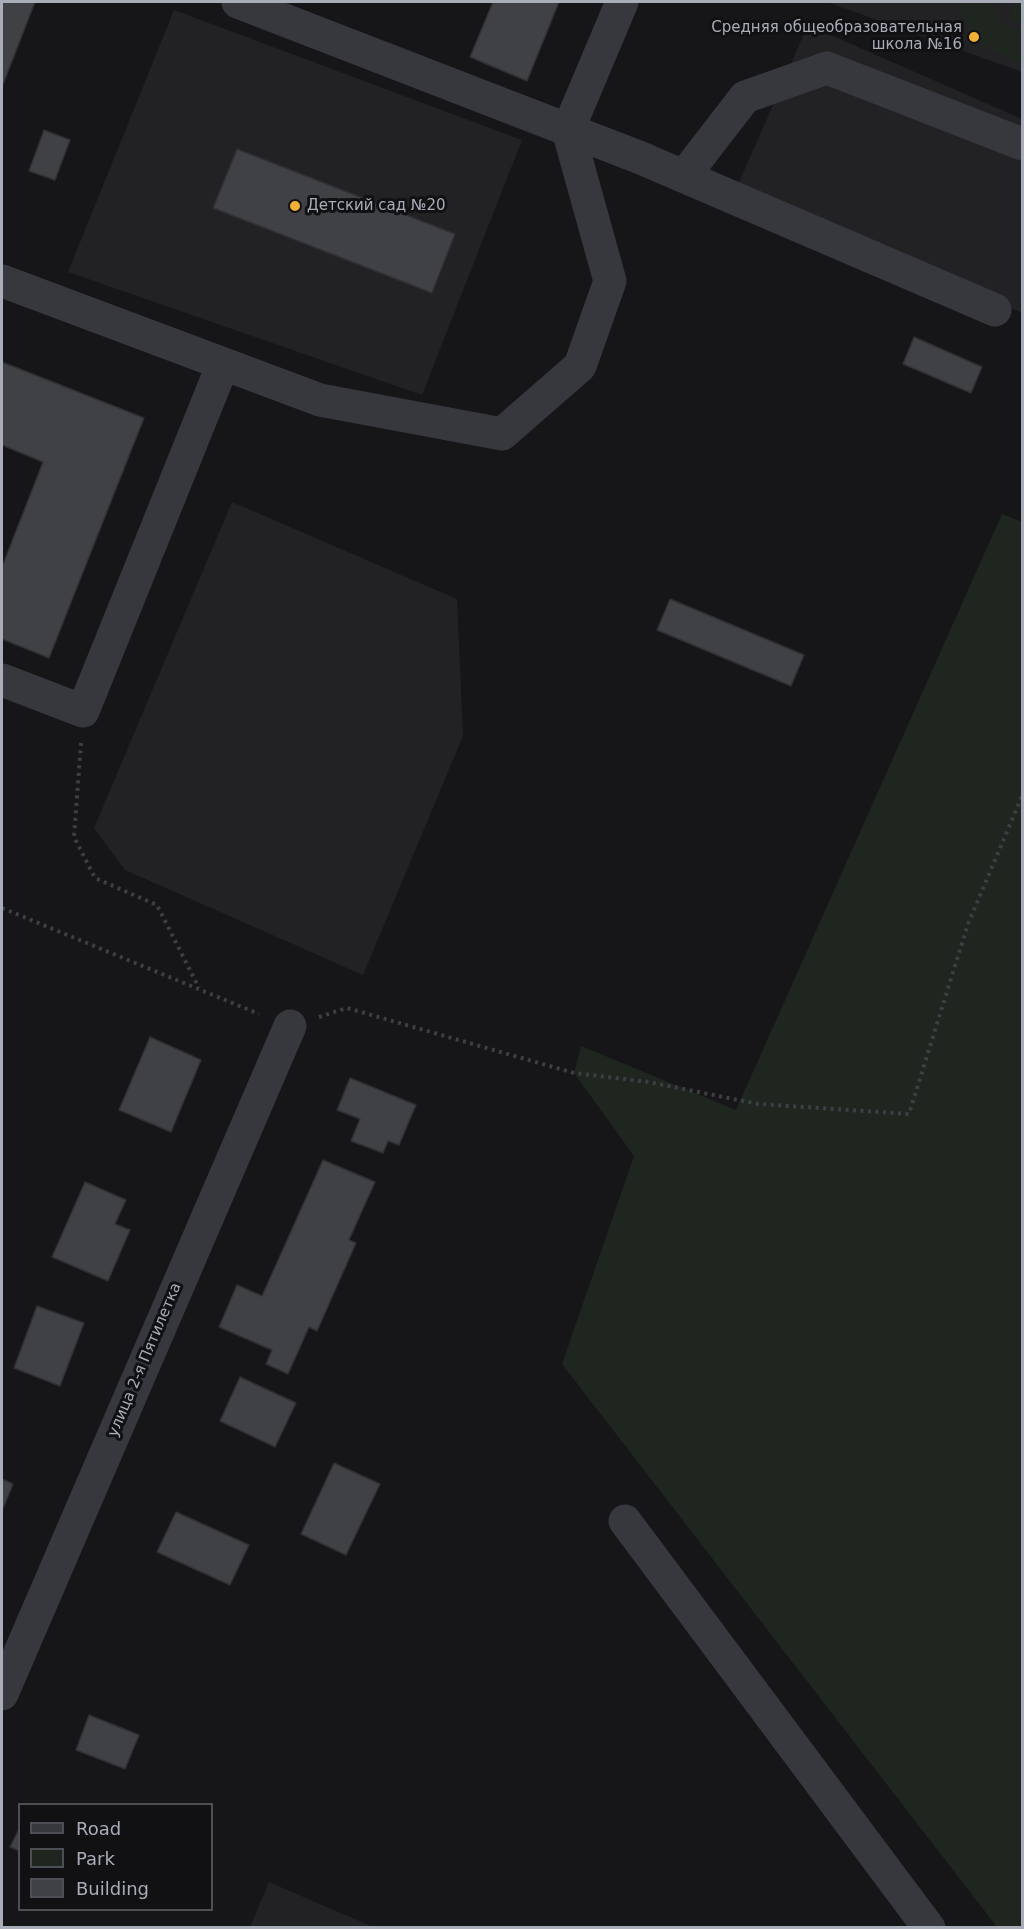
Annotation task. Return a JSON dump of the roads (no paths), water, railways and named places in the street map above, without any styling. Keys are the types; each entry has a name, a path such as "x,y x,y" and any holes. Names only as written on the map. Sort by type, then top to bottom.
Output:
{"street":[{"path":"238,2 684,176 995,310"},
{"path":"2,281 320,400 502,434 580,366 610,281 568,130 622,2"},
{"path":"684,176 745,97 827,68 1023,144"},
{"path":"2,680 83,711 223,364"},
{"name":"улица 2-я Пятилетка","path":"2,1694 14,1629 290,1026"},
{"path":"625,1521 930,1928"}],"place":[{"name":"Средняя общеобразовательная школа №16","path":"974,37"},
{"name":"Детский сад №20","path":"295,206"}]}
